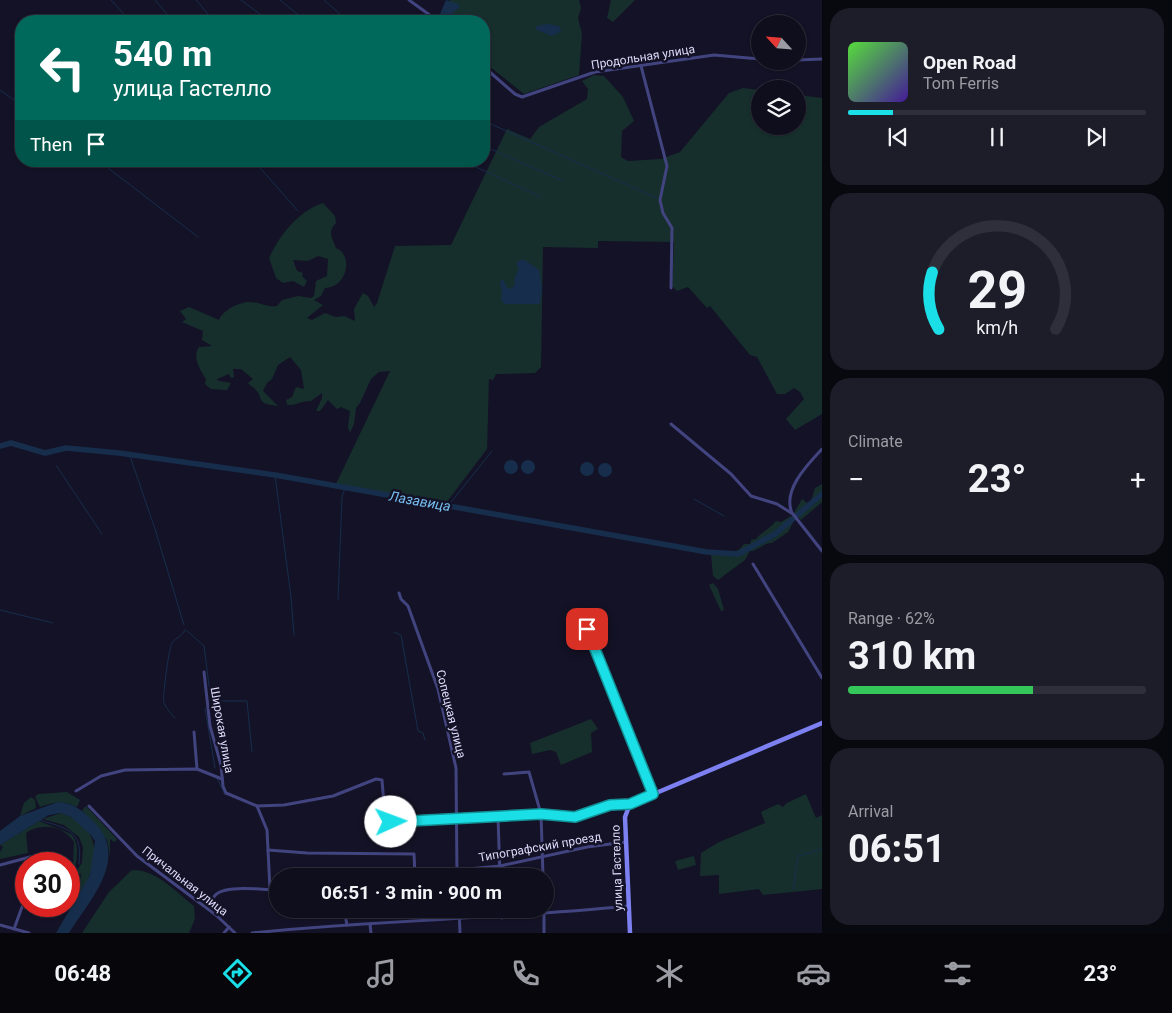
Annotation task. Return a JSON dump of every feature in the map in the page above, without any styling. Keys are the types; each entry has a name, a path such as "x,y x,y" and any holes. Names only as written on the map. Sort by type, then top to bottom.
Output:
{"main road":[{"path":"630,804 822,723"},
{"name":"улица Гастелло","path":"630,804 625,817 630,933"}],"street":[{"path":"409,0 430,15"},
{"name":"Продольная улица","path":"490,72 515,94 522,97 595,72 714,55 751,58"},
{"path":"806,60 822,59"},
{"path":"641,66 658,133 666,152 668,166 660,200 663,213 672,228 671,288"},
{"path":"671,424 731,474 751,496 777,504 793,514"},
{"path":"822,449 798,480 789,506 796,519 822,551"},
{"path":"753,564 822,678"},
{"name":"Сопецкая улица","path":"399,592 401,600 408,606 438,689 456,768 457,868"},
{"path":"568,626 587,629 653,794"},
{"name":"Широкая улица","path":"204,672 210,726 221,765 226,793 257,806 284,805 310,801 356,788 376,779 382,780 385,816 391,822 455,820"},
{"path":"194,732 197,769"},
{"path":"76,791 112,772 170,768 197,769 222,779"},
{"path":"504,774 529,772 541,814 543,868"},
{"path":"455,820 541,814 575,817 610,805 630,804"},
{"name":"Причальная улица","path":"89,806 137,856 216,915 235,933"},
{"path":"257,806 267,830 269,870"},
{"path":"498,817 500,866"},
{"name":"Типографский проезд","path":"478,868 500,866 587,847 626,842"},
{"path":"268,850 307,853 414,854 415,868"},
{"path":"0,865 15,861"},
{"path":"216,915 212,903 213,896 219,890 230,888 269,890"},
{"path":"554,914 628,906"},
{"path":"14,929 18,917"},
{"path":"346,918 347,925"},
{"path":"252,933 305,927 502,918"},
{"path":"544,918 544,933"},
{"path":"459,920 460,933"},
{"path":"370,924 371,933"},
{"path":"0,925 29,933"},
{"path":"224,933 229,927"},
{"path":"305,927 306,933"}],"green space":[{"path":"450,0 579,0 581,8 578,18 582,34 579,75 524,94 490,67 490,15 441,15"},
{"path":"611,0 635,0 613,22 607,18"},
{"path":"594,75 604,76 623,97 634,121 622,131 621,157 628,161 661,159 680,152 729,93 743,88 751,89 751,135 806,135 806,96 822,98 822,414 795,430 786,419 804,399 800,392 794,388 785,394 777,394 757,357 750,355 710,306 707,308 688,287 677,291 672,286 674,242 598,241 598,248 543,247 541,367 535,373 496,374 493,380 489,379 487,449 446,503 335,486 390,371 379,372 371,379 356,408 354,424 350,433 348,427 350,411 341,407 337,409 328,400 320,411 316,411 322,398 322,393 311,401 287,405 286,400 292,397 296,387 304,389 301,370 290,357 278,365 272,379 267,383 263,391 278,406 270,405 261,400 254,388 248,383 253,379 241,369 233,369 234,377 231,378 229,374 217,379 231,383 227,390 211,389 205,384 206,379 199,368 196,355 199,347 212,346 202,340 203,331 182,322 186,319 180,311 189,307 219,320 228,310 241,303 253,302 267,306 277,306 282,300 298,296 311,298 314,296 316,281 327,276 328,259 318,256 308,261 293,260 297,271 303,273 302,276 307,281 304,287 293,281 283,283 276,278 269,258 278,241 297,218 323,203 335,216 336,223 333,226 331,235 336,248 345,257 346,264 346,271 339,283 333,287 325,288 321,296 314,300 323,305 307,318 312,320 325,313 336,317 344,316 355,321 354,309 363,293 368,296 374,307 377,303 395,246 451,245 507,129 530,139 539,127 587,99 588,89 582,81"},
{"path":"822,484 822,502 801,520 794,513 802,499 807,503 811,501 815,488"},
{"path":"791,516 794,521 788,532 772,543 750,551 745,560 718,580 713,576 711,554 713,551 730,552 737,550 744,544 750,544 751,540 756,539 776,521 781,522"},
{"path":"713,583 718,589 724,610 721,611 709,585"},
{"path":"591,719 598,729 591,733 592,752 561,765 556,752 550,750 532,754 530,743"},
{"path":"67,792 80,800 77,807 58,802 40,807 35,797 38,794"},
{"path":"806,794 816,818 822,815 822,889 763,895 759,889 719,894 719,875 700,876 701,853 719,842 765,823 761,812 778,804 783,807 787,803"},
{"path":"31,797 35,800 36,808 20,816 24,803"},
{"path":"86,806 117,840 114,842 110,839 110,856 107,840 82,810"},
{"path":"61,813 76,820 86,829 92,839 94,850 93,862 90,875 80,894 80,866 82,863 83,847 79,837 64,825 43,819"},
{"path":"39,821 71,834 76,843 77,852 74,852 74,842 70,837 52,827 38,828 26,833 28,852 15,852 15,856 0,859 0,852 3,847 0,845"},
{"path":"694,856 696,865 678,870 675,861"},
{"path":"132,870 149,873 158,878 194,906 195,919 189,933 82,933 109,892"}],"water":[{"path":"446,0 458,4 460,7 452,15 440,14"},
{"path":"548,24 559,26 561,31 552,36 535,29 537,26"},
{"path":"523,259 539,270 542,287 540,304 504,304 501,299 500,282 503,279 507,288 510,289 514,286 515,276 519,269 516,263"},
{"path":"508,460 514,460 518,467 514,474 508,474 504,470 504,464"},
{"path":"525,460 531,460 535,467 531,474 525,474 521,470 521,464"},
{"path":"584,462 590,462 594,469 590,476 584,476 580,472 580,466"},
{"path":"602,463 608,463 612,470 608,477 602,477 598,473 598,467"},
{"path":"58,802 64,803 82,811 94,822 104,836 108,850 103,879 80,917 80,892 90,875 95,841 71,817 61,813 49,815 0,845 0,831 20,816"},
{"path":"65,917 80,917 69,933 56,933"}],"waterway":[{"path":"111,0 125,15"},
{"path":"155,0 168,15"},
{"path":"196,0 209,15"},
{"path":"241,0 261,15"},
{"path":"280,0 299,15"},
{"path":"324,0 341,15"},
{"path":"0,90 15,101"},
{"path":"490,124 657,198"},
{"path":"490,149 563,181"},
{"path":"107,167 198,237"},
{"path":"259,167 298,211"},
{"path":"476,167 541,197"},
{"name":"Лазавица","path":"0,446 11,443 45,453 66,448 119,453 275,475 707,552 738,554 775,534 822,494"},
{"path":"448,506 492,451"},
{"path":"130,456 155,529 184,625"},
{"path":"56,465 102,534"},
{"path":"275,475 291,597 294,635"},
{"path":"338,600 342,497 345,488"},
{"path":"694,499 724,516"},
{"path":"0,610 53,623"},
{"path":"175,718 164,703 165,683 172,643 185,630"},
{"path":"186,630 204,646 211,701 247,701 252,752"},
{"path":"394,632 401,635 418,731 423,733 425,740"},
{"path":"205,708 215,768"},
{"path":"217,778 225,795"},
{"path":"40,820 72,833 79,844 80,852"},
{"path":"793,889 798,856 822,849"}],"route":[{"path":"391,822 541,814 575,817 610,805 630,804 653,794 608,687 587,629"}]}
